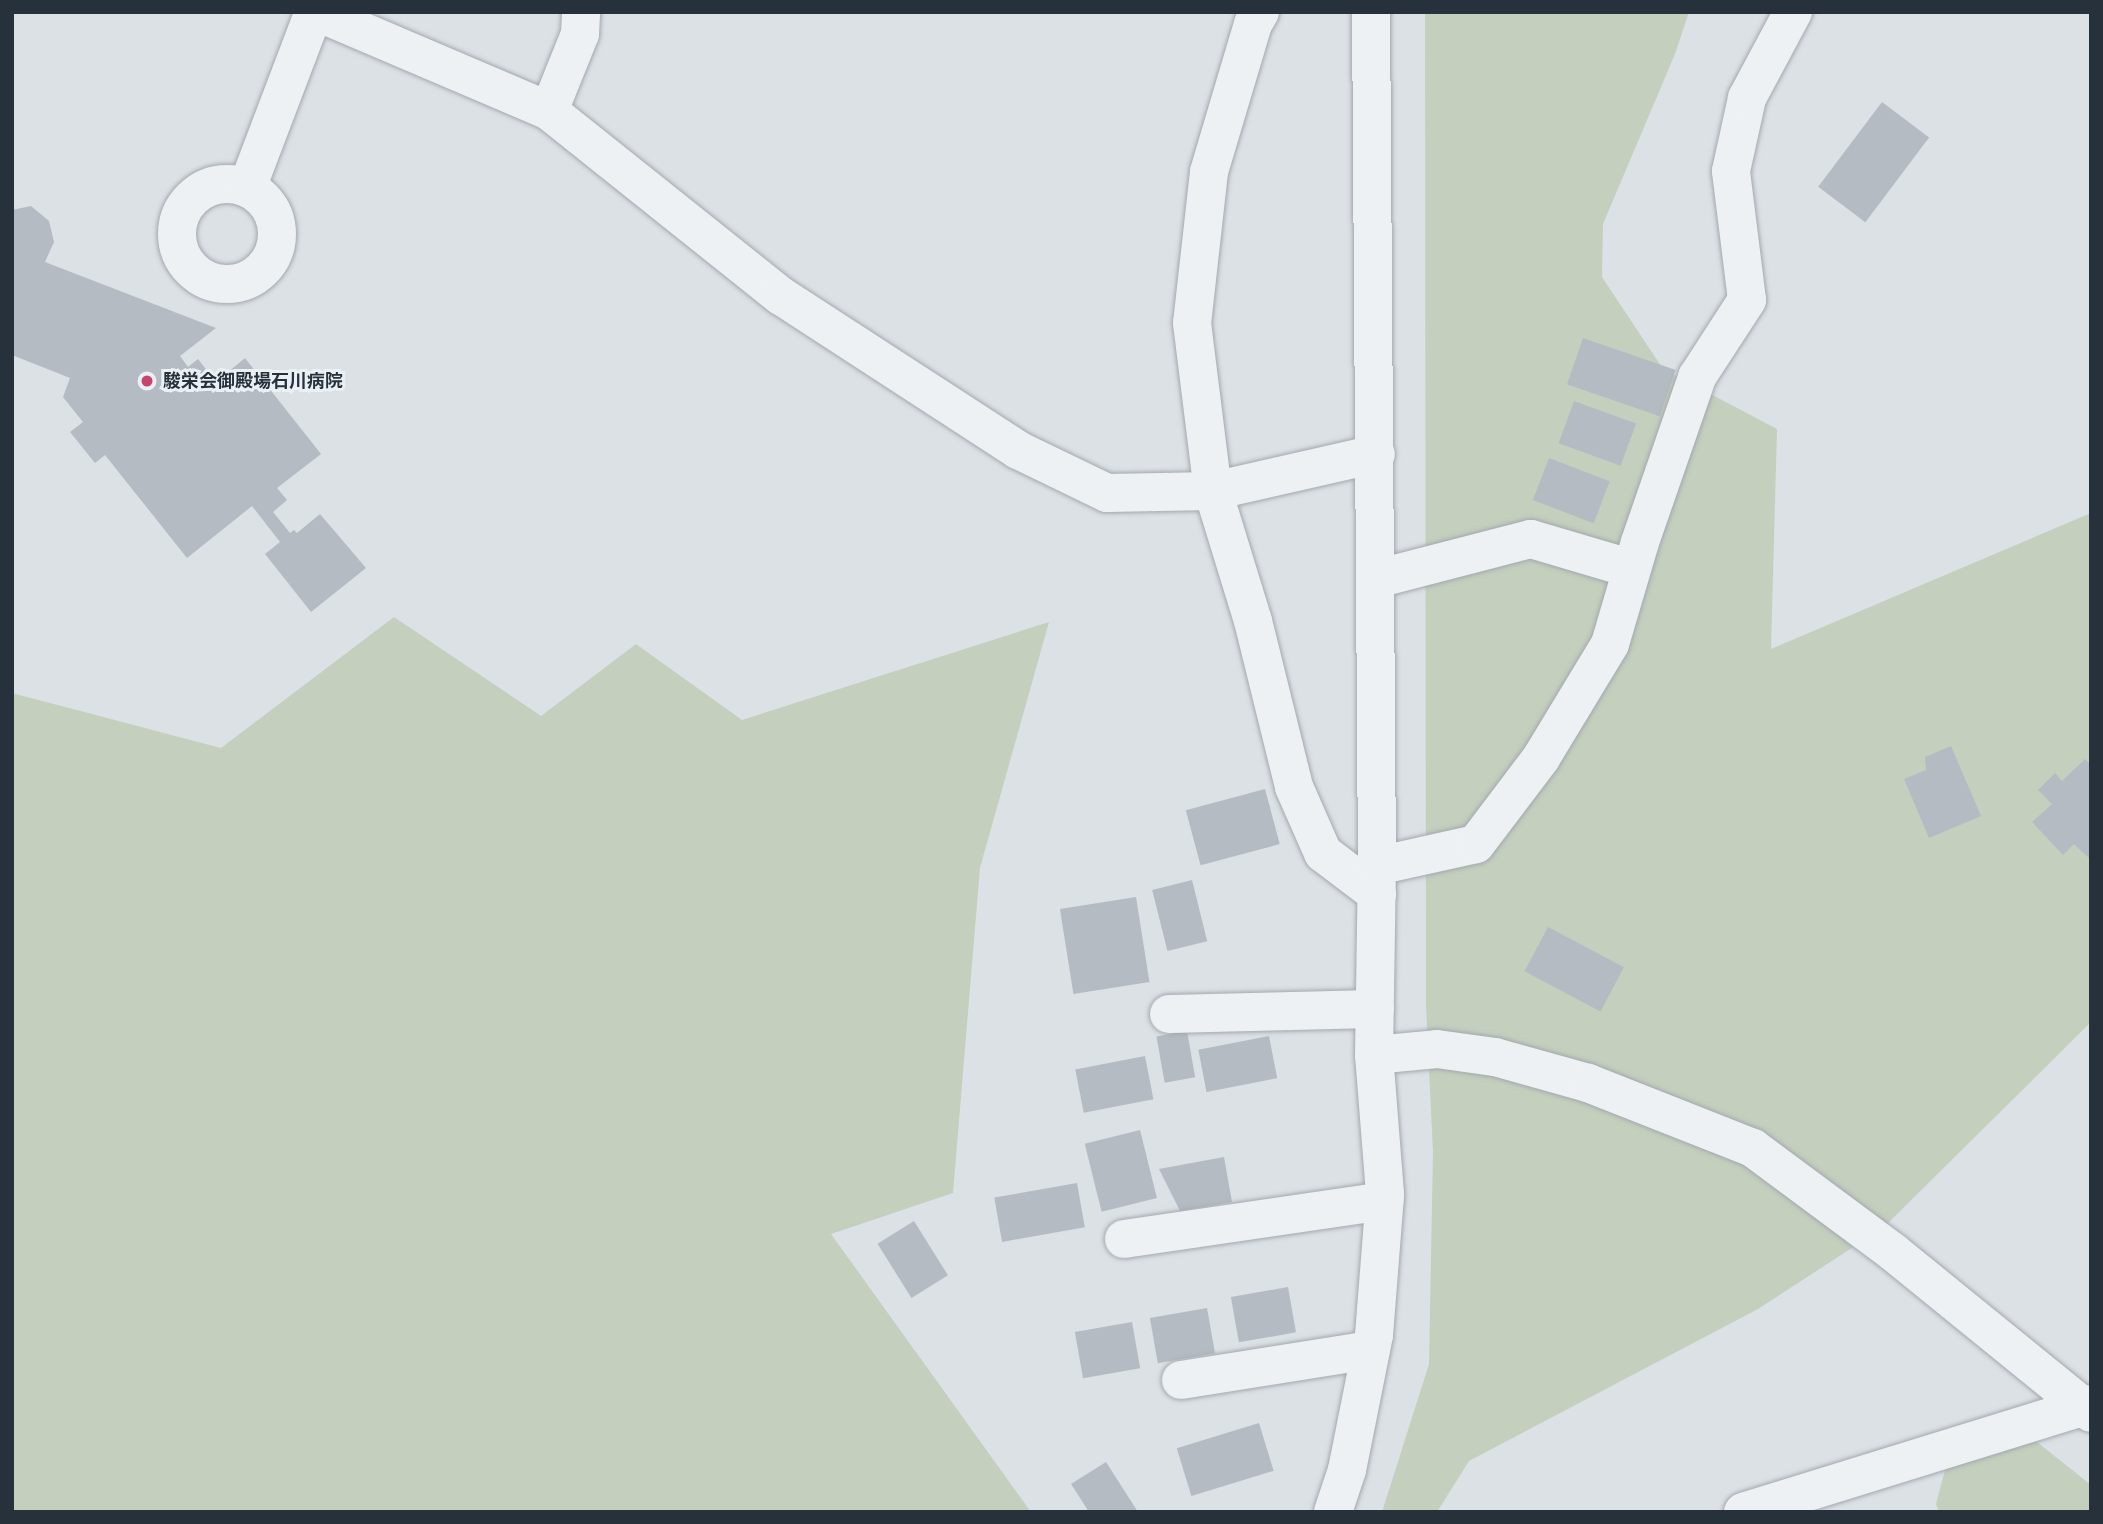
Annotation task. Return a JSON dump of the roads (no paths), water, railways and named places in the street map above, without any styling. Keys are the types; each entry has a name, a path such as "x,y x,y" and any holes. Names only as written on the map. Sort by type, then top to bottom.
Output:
{"street":[{"path":"247,188 315,12 549,111 781,296 1018,450 1107,493 1213,491 1376,454"},
{"path":"549,111 580,34 582,12"},
{"path":"1260,12 1253,24 1209,172 1192,323 1213,491 1253,621 1294,788 1323,853 1377,880 1476,844 1541,758 1610,645 1632,569 1697,377 1747,300 1731,171 1747,98 1793,12"},
{"path":"1333,1512 1347,1471 1371,1350 1384,1201 1374,1055 1377,880 1376,454 1371,12"},
{"path":"1376,579 1531,539 1632,569"},
{"path":"1169,1014 1375,1009"},
{"path":"1374,1055 1437,1049 1495,1057 1588,1083 1753,1148 1893,1252 2088,1408"},
{"path":"1124,1239 1384,1201"},
{"path":"1181,1380 1371,1350"},
{"path":"1743,1512 2088,1408"}],"place":[{"name":"駿栄会御殿場石川病院","path":"147,381"}]}
